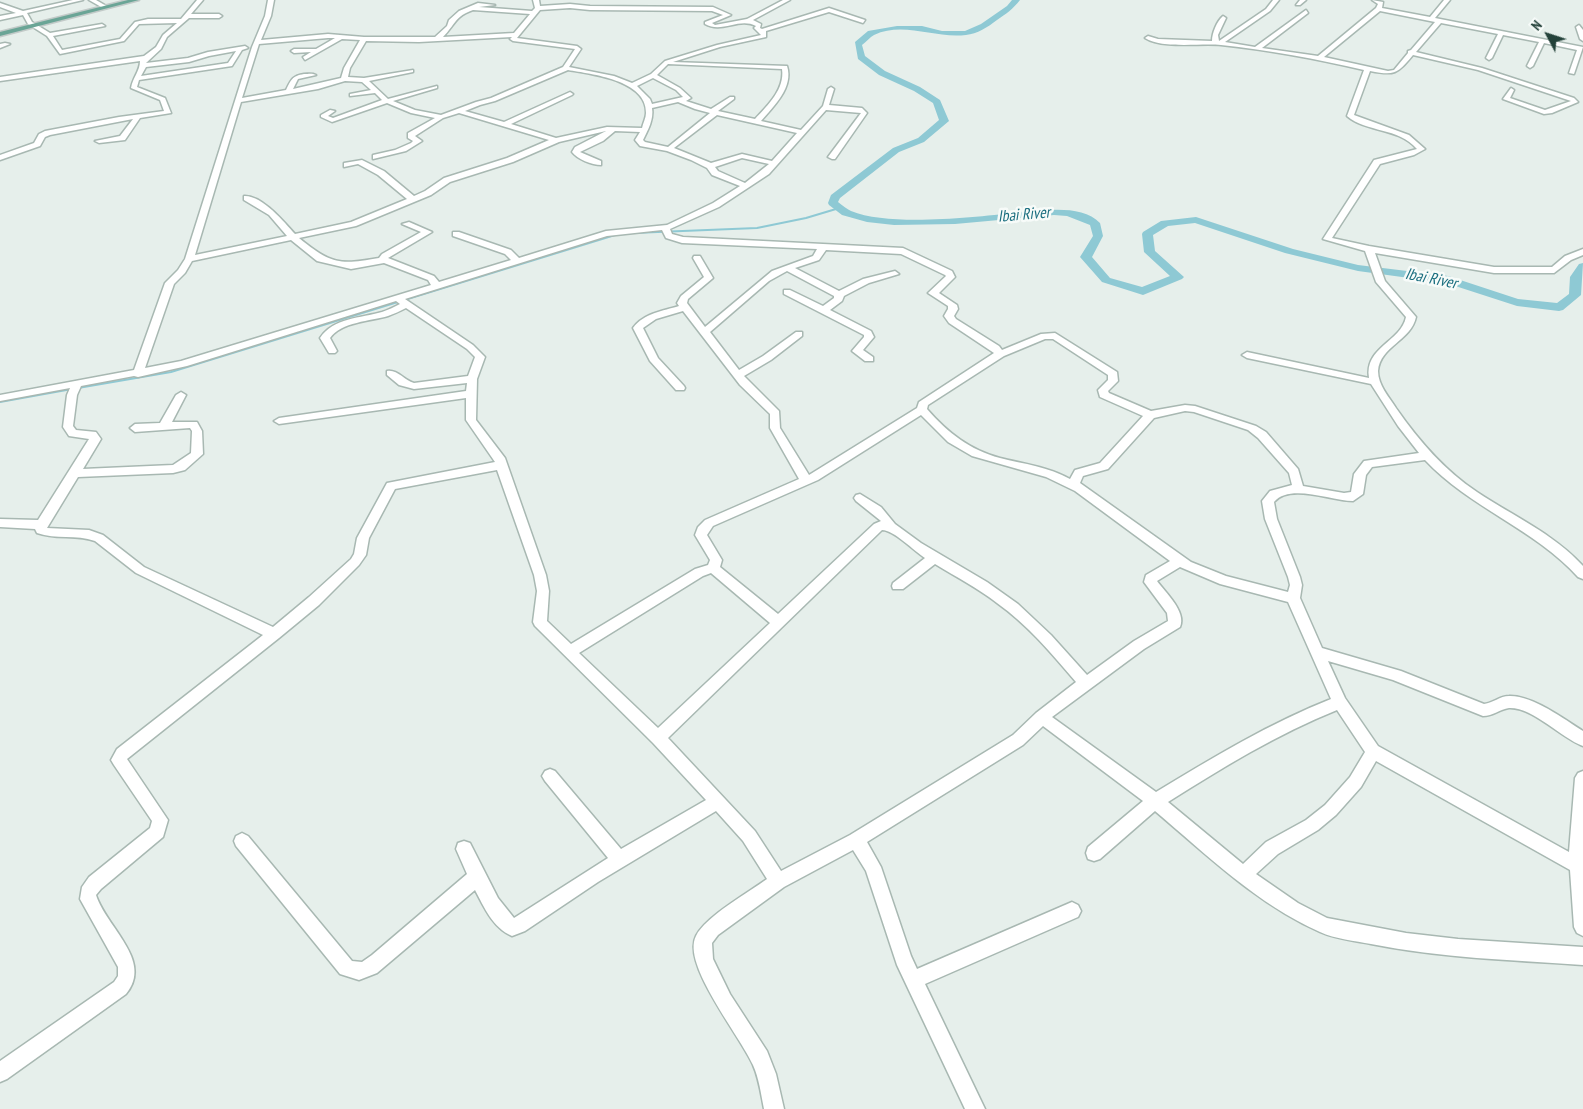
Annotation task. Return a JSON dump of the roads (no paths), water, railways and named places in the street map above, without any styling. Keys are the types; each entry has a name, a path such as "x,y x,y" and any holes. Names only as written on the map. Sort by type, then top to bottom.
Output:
{"main road":[{"path":"0,34 136,0"}],"street":[{"path":"0,18 80,0"},
{"path":"92,0 105,7"},
{"path":"0,158 37,144 42,136 48,133 168,113 163,99 134,88 136,79 143,70 145,61 159,48 165,36 185,18 200,0"},
{"path":"138,374 170,282 182,271 188,258 255,45 268,16 271,0"},
{"path":"472,0 476,7"},
{"path":"0,79 145,61 189,60 208,54 255,45 324,36 364,39 437,39 514,35 535,11 536,0"},
{"path":"535,11 573,6 584,8 678,8 713,9 728,15 707,24 714,27 748,20 787,0"},
{"path":"1218,42 1268,10 1276,0"},
{"path":"1298,4 1303,0"},
{"path":"1319,58 1351,34 1379,9 1381,3 1375,0"},
{"path":"1431,19 1447,0"},
{"path":"678,8 684,3"},
{"path":"0,5 22,13 34,26 49,35 60,56 57,71"},
{"path":"437,39 450,27 452,19 461,12 476,7 492,5"},
{"path":"476,7 563,12"},
{"path":"1379,9 1581,49 1572,73"},
{"path":"760,31 829,10 863,21"},
{"path":"1256,49 1306,12"},
{"path":"60,56 122,40 134,25 140,22 219,16"},
{"path":"1218,42 1215,35 1224,18"},
{"path":"634,85 653,75 664,64 720,46 764,36 765,34 757,28 759,25 748,20"},
{"path":"1148,38 1158,41 1218,42 1319,58 1367,69 1394,72 1440,20"},
{"path":"49,35 102,26"},
{"path":"1579,27 1583,39"},
{"path":"1489,58 1501,33"},
{"path":"514,35 513,38 520,40 575,47 578,49 567,68"},
{"path":"305,58 341,37"},
{"path":"344,79 347,68 364,39"},
{"path":"1530,66 1542,42"},
{"path":"294,50 324,48"},
{"path":"136,79 230,65 242,49"},
{"path":"1410,52 1480,70 1565,97 1575,102 1550,112 1544,112 1506,100 1511,90"},
{"path":"664,64 785,67 786,78 775,100 757,121"},
{"path":"12,78 22,69 37,66"},
{"path":"376,157 396,152 414,144 418,141 411,136 441,117 478,103 493,100 567,68 601,75 634,85 643,95 649,107 650,118 639,140 641,142 669,149 710,166 715,173 744,185"},
{"path":"1367,69 1366,76 1356,94 1350,116 1397,133 1415,142 1421,150 1377,162 1327,239 1369,249 1494,270 1527,272 1554,270 1568,258 1583,252"},
{"path":"238,101 320,87 344,79 364,80 411,71"},
{"path":"289,91 296,77 312,75"},
{"path":"649,107 688,98 678,89 653,75"},
{"path":"364,80 387,101 413,112 441,117"},
{"path":"320,87 323,96"},
{"path":"332,111 323,116 332,120 341,118 387,101 435,87"},
{"path":"826,107 831,89"},
{"path":"352,95 377,91"},
{"path":"506,124 570,94"},
{"path":"669,149 732,98"},
{"path":"681,101 689,106 802,132"},
{"path":"0,398 74,390 184,364 401,301 436,285 606,234 666,231 716,205 759,176 821,110 826,107 842,107 864,111 832,157"},
{"path":"458,111 556,140"},
{"path":"99,140 122,138 138,117"},
{"path":"188,258 348,225 428,193 447,180 510,160 556,140 591,131 614,129 645,130"},
{"path":"598,163 578,155 576,152 614,129"},
{"path":"710,166 742,156 773,163"},
{"path":"347,165 359,162 381,173 413,199"},
{"path":"247,198 272,213 293,237 323,260 351,266 383,260 428,276 436,285"},
{"path":"383,260 385,256 428,232 406,224"},
{"path":"666,231 675,239 689,241 903,251 949,273 951,277 933,293 952,305 949,316 952,321 996,348 1000,354"},
{"path":"456,234 508,252 514,256 516,261"},
{"path":"705,331 718,323 776,272 816,258 820,254 822,247"},
{"path":"1369,249 1381,282 1411,317 1411,322 1406,330 1379,354 1373,373 1375,382 1398,420 1426,456 1459,484 1563,555 1583,574"},
{"path":"697,258 709,278 684,298 682,302 705,331 706,336 738,375 775,413 775,428 806,480"},
{"path":"789,268 839,295"},
{"path":"824,310 839,299 839,295 866,281 895,274"},
{"path":"787,292 868,332 869,337 857,351 869,359"},
{"path":"332,351 325,338 329,332 383,314 401,301"},
{"path":"401,301 480,357 472,379 471,420 497,454 502,464 540,575 543,591 540,622 658,738 718,801 749,836 778,881"},
{"path":"680,388 654,359 638,328 646,320 685,307"},
{"path":"738,375 767,358 799,334"},
{"path":"1150,416 1104,395 1104,390 1113,381 1113,374 1055,336 1044,336 1000,354 923,404 921,408 937,427 965,449 1040,471 1073,485 1110,508 1157,546 1180,561 1213,576 1293,598"},
{"path":"1248,355 1375,382"},
{"path":"391,373 404,383 414,386 472,379"},
{"path":"74,390 68,427 73,433 92,435 95,439 76,473 41,525 41,530 44,532 74,533 99,538 140,570 274,634"},
{"path":"279,421 472,394"},
{"path":"164,426 181,395"},
{"path":"1073,485 1078,473 1104,466 1150,416 1185,408 1252,428 1262,435 1294,472 1298,488"},
{"path":"713,568 716,560 701,535 705,526 806,480 838,463 922,410"},
{"path":"76,473 173,470 181,467 197,454 197,428 190,424 135,428"},
{"path":"1426,456 1368,464 1360,474 1357,494 1353,497 1339,497 1298,488 1274,494 1270,497 1268,506 1296,585 1293,598 1340,702 1373,751 1577,866"},
{"path":"0,1072 120,988 128,979 126,964 88,899 88,893 95,883 157,832 160,827 160,820 119,760 122,754 274,634 314,601 355,562 360,555 363,538 391,486 502,464"},
{"path":"860,498 878,509 890,525 921,549 985,587 1014,608 1056,648 1085,683"},
{"path":"0,523 41,525"},
{"path":"658,738 878,528 890,525"},
{"path":"898,586 935,557"},
{"path":"774,1109 766,1074 760,1058 724,1000 704,960 703,940 712,929 778,881 856,840 1018,740 1041,717 1085,683 1139,645 1175,623 1176,618 1173,612 1150,582 1151,578 1180,561"},
{"path":"569,652 699,572 713,568"},
{"path":"713,568 778,622"},
{"path":"1318,652 1396,675 1483,710 1490,711 1507,702 1515,703 1545,716 1583,739"},
{"path":"1094,853 1155,801 1212,766 1300,718 1340,702"},
{"path":"1041,717 1089,750 1155,801 1244,874 1292,909 1325,926 1339,931 1406,942 1458,948 1583,956"},
{"path":"1244,874 1271,849 1312,825 1327,813 1356,780 1369,761 1373,751"},
{"path":"550,776 618,860"},
{"path":"1583,778 1577,866 1583,926"},
{"path":"464,849 477,877 501,918 512,927 519,925 562,894 718,801"},
{"path":"856,840 872,866 895,936 913,980 974,1109"},
{"path":"242,841 346,968 353,972 364,971 378,961 477,877"},
{"path":"913,980 1072,911"}],"waterway":[{"name":"Ibai River","path":"1016,0 1010,8 984,26 966,33 942,33 922,28 897,28 871,33 858,44 861,57 882,73 917,89 937,102 944,121 921,140 896,150 835,197 833,203 846,213 867,219 894,222 955,221 1054,212 1079,216 1095,223 1098,236 1086,257 1106,280 1143,291 1178,277 1150,252 1147,234 1165,223 1196,220 1289,251 1358,268 1448,280 1517,302 1559,307 1575,295 1576,277 1583,266"},
{"path":"633,233 757,228 806,218 836,209"},
{"path":"78,388 171,372 615,235"},
{"path":"0,402 72,389"}]}
